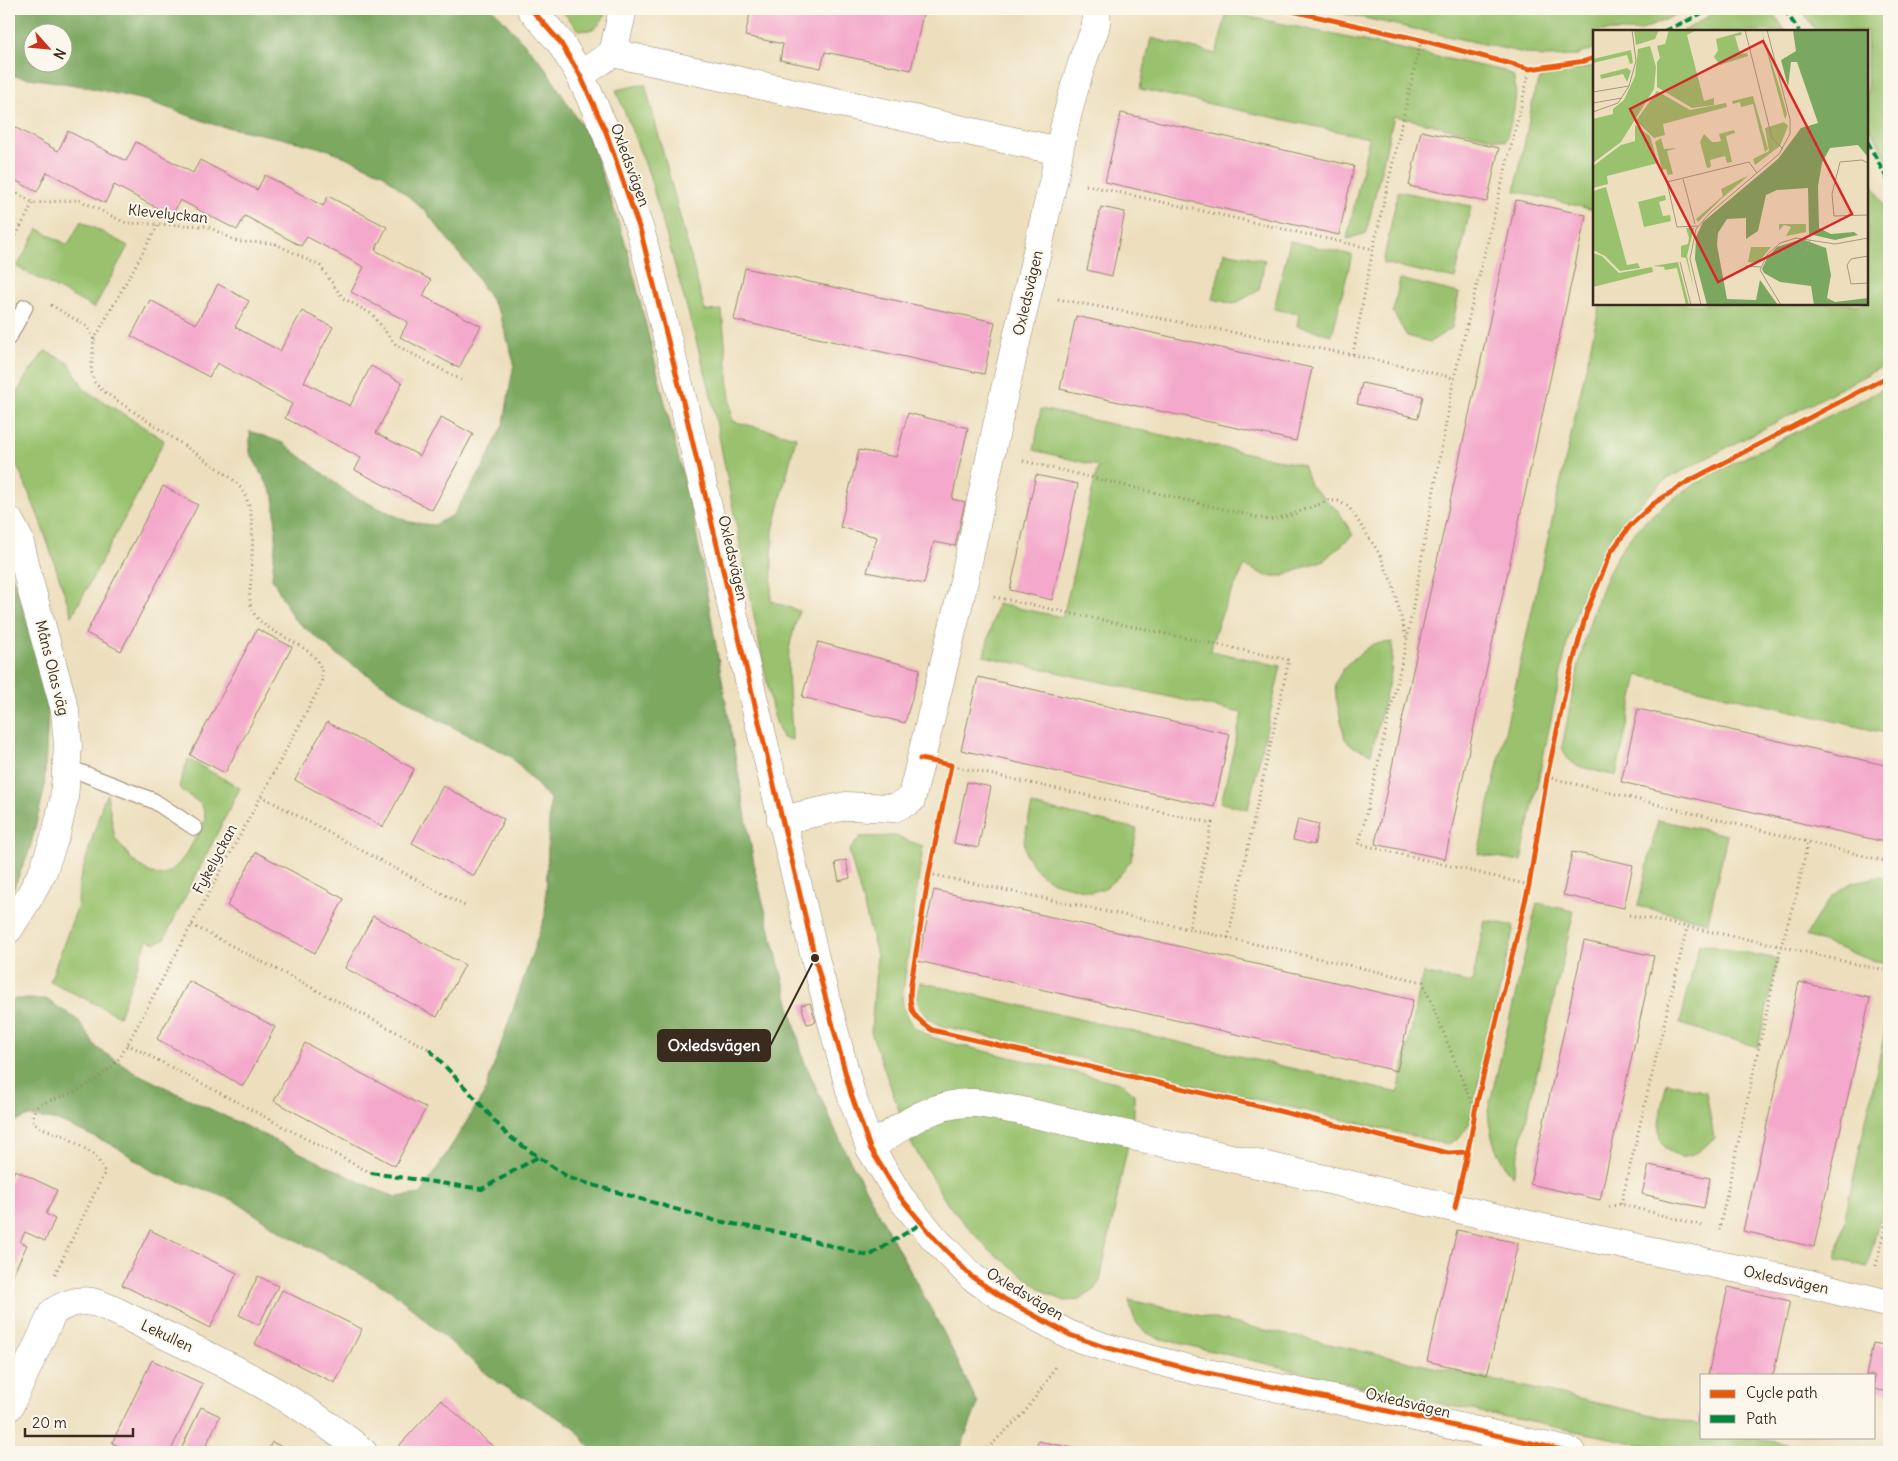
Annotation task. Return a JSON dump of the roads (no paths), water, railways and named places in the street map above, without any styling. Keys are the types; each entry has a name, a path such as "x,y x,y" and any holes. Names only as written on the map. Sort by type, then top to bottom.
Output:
{"street":[{"name":"Oxledsvägen","path":"531,9 560,42 580,75 606,132 641,233 680,388 781,820 817,967 851,1094 870,1148 900,1197 935,1239 972,1277 1006,1300 1070,1335 1104,1348 1193,1370 1571,1452"},
{"path":"580,75 613,53 623,9"},
{"name":"Oxledsvägen","path":"781,820 846,806 894,808 910,800 962,590 1001,407 1054,178 1058,151 1084,57 1098,21 1096,9"},
{"path":"613,53 1058,151"},
{"name":"Måns Olas väg","path":"9,520 19,539 65,710 67,766 62,809 56,834 43,871 9,929"},
{"name":"Oxledsvägen","path":"870,1148 895,1130 926,1112 954,1104 984,1104 1543,1228 1810,1284 1889,1304"},
{"name":"Lekullen","path":"9,1407 53,1312 65,1304 93,1302 198,1350 258,1381 297,1404 338,1432 362,1452"}],"lane":[{"path":"9,337 25,307"},
{"path":"67,766 154,801 195,828"}],"place":[{"name":"Oxledsvägen","path":"815,958"}]}
